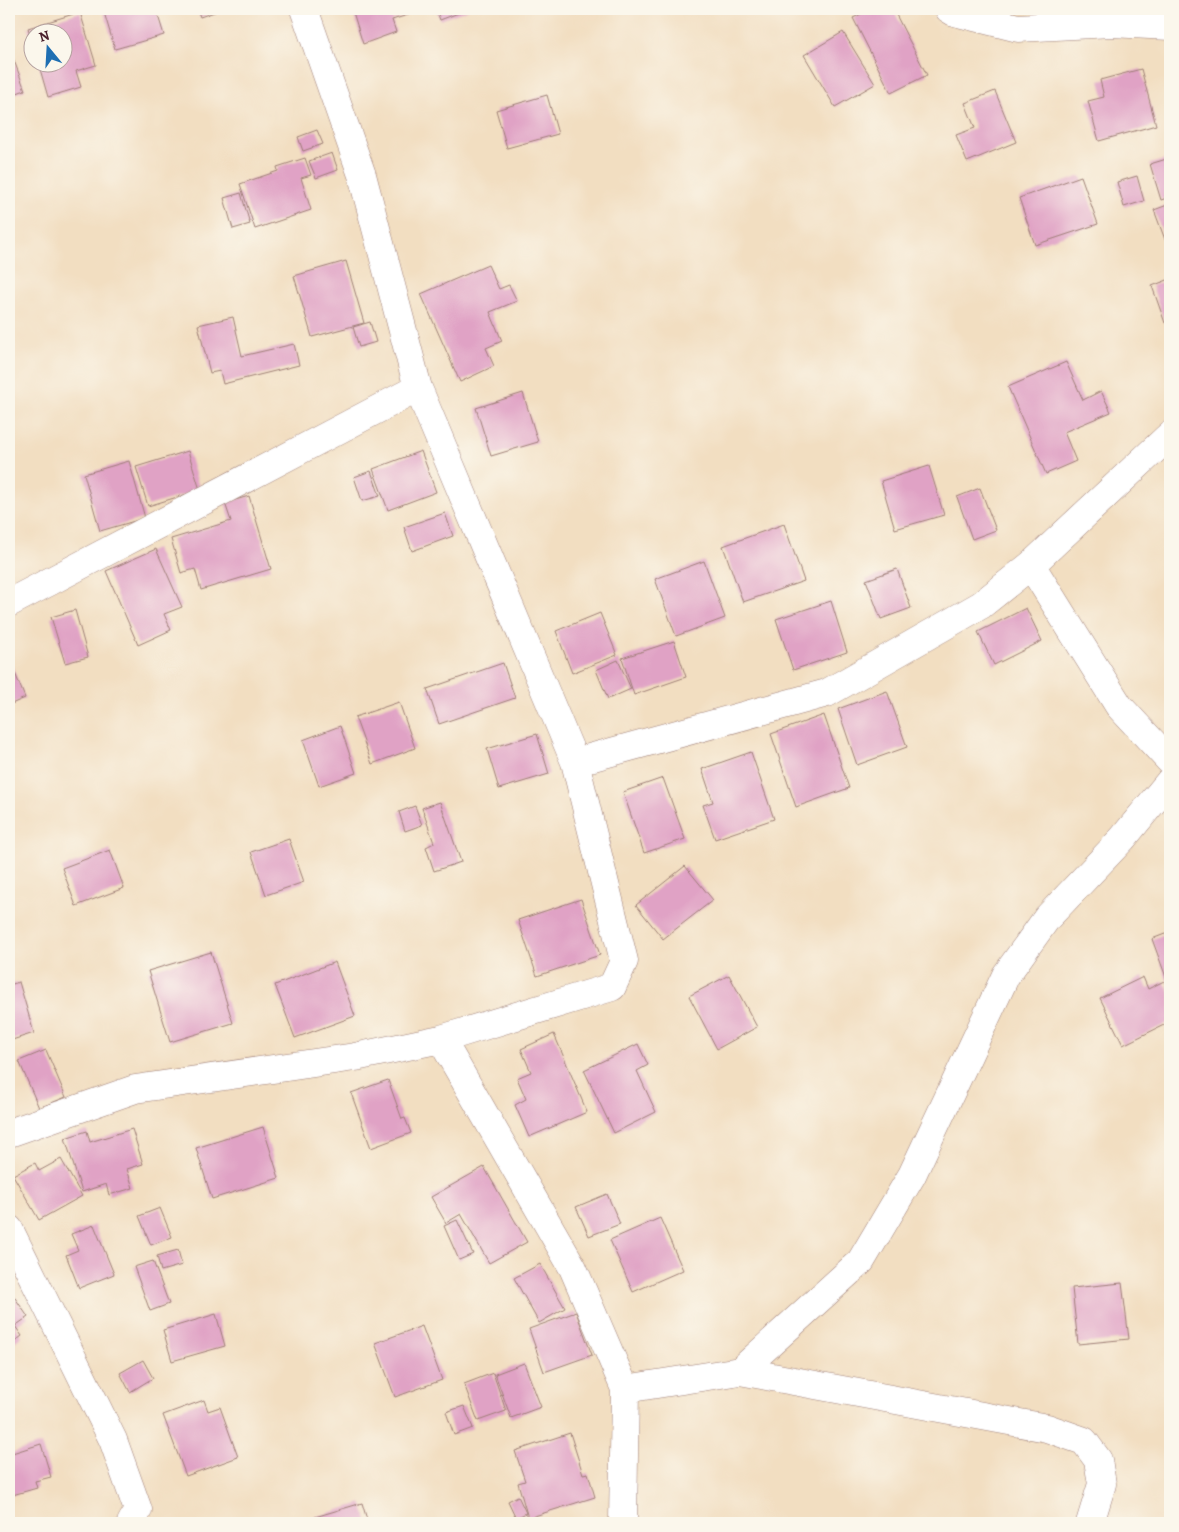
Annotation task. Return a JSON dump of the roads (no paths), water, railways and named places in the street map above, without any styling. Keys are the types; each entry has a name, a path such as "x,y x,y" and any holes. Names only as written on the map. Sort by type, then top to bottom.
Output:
{"street":[{"path":"9,1133 136,1089 355,1056 441,1039 612,987 624,961 575,762 418,388 362,175 304,9"},
{"path":"949,9 954,12 1018,28 1110,16 1170,26"},
{"path":"9,603 418,388"},
{"path":"575,762 827,693 981,605 1031,565 1170,434"},
{"path":"1031,565 1119,706 1170,761"},
{"path":"740,1371 861,1261 912,1175 1006,975 1047,918 1123,838 1170,781"},
{"path":"441,1039 573,1268 625,1389 623,1523"},
{"path":"9,1229 113,1440 138,1510 130,1523"},
{"path":"625,1389 740,1371 1047,1428 1084,1441 1098,1460 1102,1484 1090,1523"}]}
